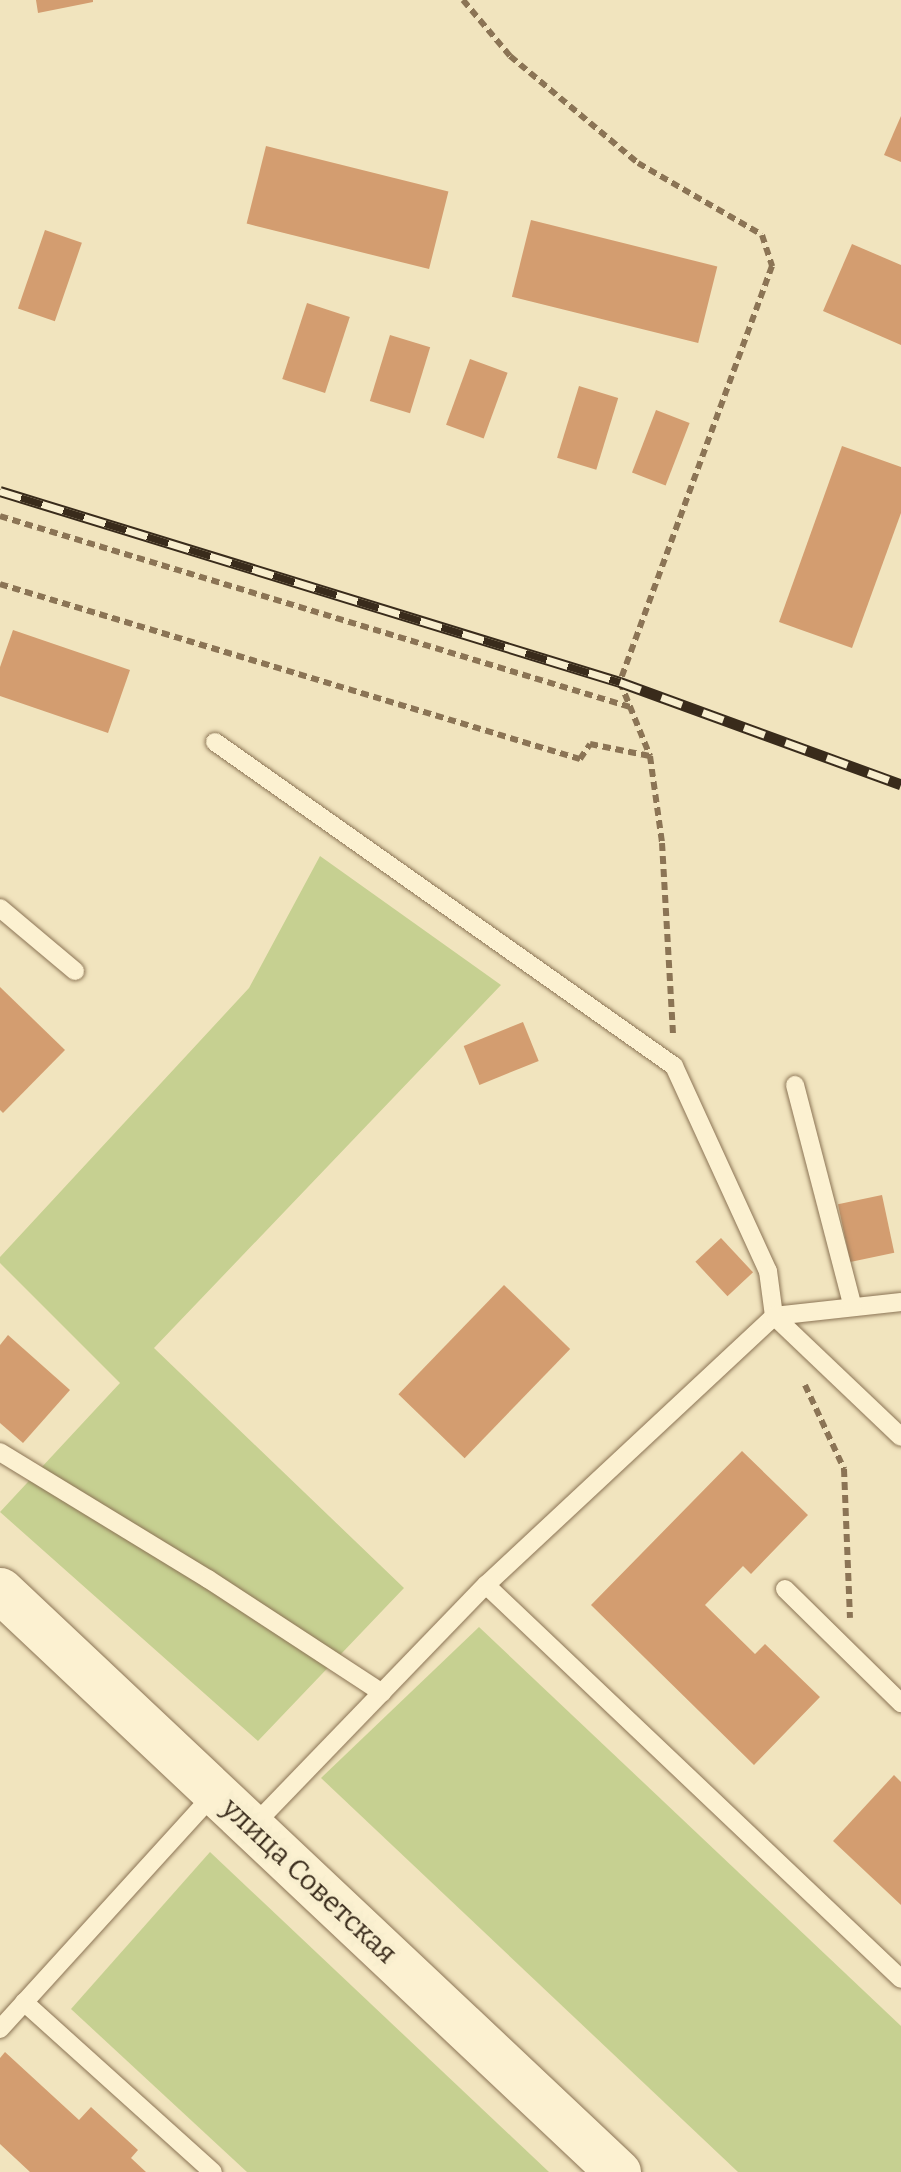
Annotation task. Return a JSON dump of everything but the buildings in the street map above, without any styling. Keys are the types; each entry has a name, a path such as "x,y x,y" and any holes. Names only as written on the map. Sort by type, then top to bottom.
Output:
{"street":[{"name":"улица Советская","path":"0,1590 618,2172"}],"lane":[{"path":"214,742 674,1066 768,1271 774,1316 901,1436"},
{"path":"0,908 75,971"},
{"path":"796,1085 854,1307"},
{"path":"252,1828 486,1585 774,1316 901,1302"},
{"path":"0,1452 208,1579 382,1693"},
{"path":"486,1585 901,1979"},
{"path":"785,1590 901,1703"},
{"path":"0,2029 215,1793"},
{"path":"24,2002 213,2172"}],"path":[{"path":"463,0 510,56 638,163 762,235 772,266 620,682 650,756 671,949 674,1066"},
{"path":"0,516 632,708"},
{"path":"0,584 580,759 590,744 650,756"},
{"path":"774,1316 844,1469 852,1655"}],"green space":[{"path":"320,856 501,985 154,1348 404,1588 258,1741 0,1512 120,1383 0,1263 0,1257 249,988"},
{"path":"479,1627 901,2026 901,2172 738,2172 321,1778"},
{"path":"210,1852 549,2172 247,2172 71,2009"}],"railway":[{"path":"0,491 620,682 901,784"}]}
